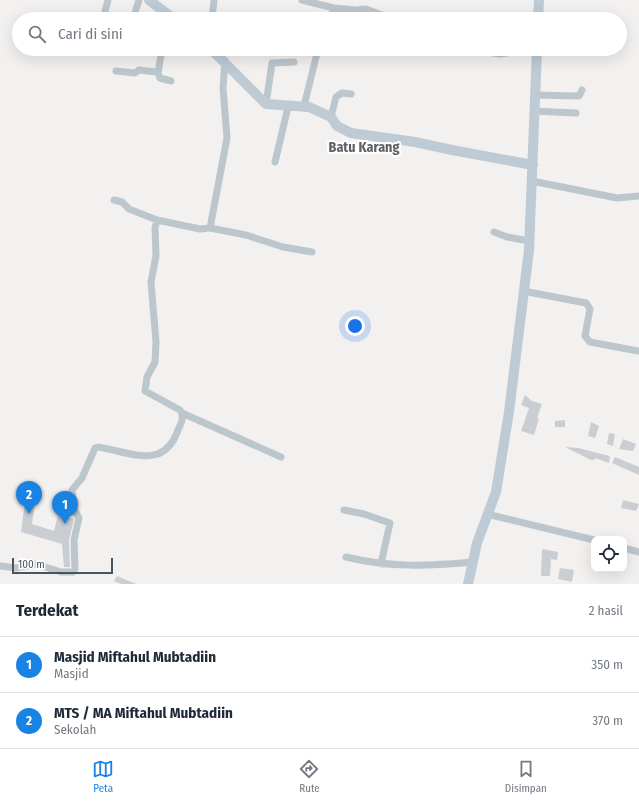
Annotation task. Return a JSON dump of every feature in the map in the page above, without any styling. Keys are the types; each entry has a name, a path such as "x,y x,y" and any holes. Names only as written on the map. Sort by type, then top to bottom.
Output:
{"street":[{"path":"105,12 108,0"},
{"path":"135,12 139,0"},
{"path":"149,0 165,12"},
{"path":"213,12 214,0"},
{"path":"302,0 334,8 356,10 366,9 374,12"},
{"path":"538,12 539,0"},
{"path":"333,12 334,8"},
{"path":"161,56 158,73 160,78 171,81"},
{"path":"219,56 266,104 288,107 304,106 330,117 337,126 351,133 415,142 533,165"},
{"path":"304,106 316,56"},
{"path":"468,584 477,543 496,492 502,464 529,241 537,56"},
{"path":"210,228 227,138 223,88 225,61"},
{"path":"266,104 272,62 294,62"},
{"path":"116,71 135,73 141,70 158,73"},
{"path":"535,95 579,96 582,90"},
{"path":"330,117 336,97 342,93 351,94"},
{"path":"275,162 288,107"},
{"path":"534,111 576,113"},
{"path":"532,181 617,198 639,196"},
{"path":"114,200 122,202 129,209 157,220 200,229 210,228 246,234 283,246 312,252"},
{"path":"157,220 155,228 156,256 151,282 156,342 155,362 147,377 145,391 180,410 182,413 281,457"},
{"path":"494,232 507,237 529,241"},
{"path":"523,290 586,303 590,309 585,336 587,340 590,342 638,351"},
{"path":"0,566 16,568 36,564 61,572 73,572 75,569 74,540 79,518 74,509 72,490 82,478 95,448 98,446 148,456 164,453 176,438 183,418 182,413"},
{"path":"344,510 364,514 390,523 382,559 383,564"},
{"path":"487,514 591,539"},
{"path":"627,549 639,552"},
{"path":"346,557 383,564 419,567 473,562"}],"building":[{"path":"525,395 532,401 542,404 537,418 539,418 534,435 521,431 529,408 521,405"},
{"path":"565,420 565,427 555,427 555,421"},
{"path":"591,422 599,426 595,438 588,436"},
{"path":"609,433 615,434 613,446 607,444"},
{"path":"623,439 636,444 633,451 619,449"},
{"path":"565,447 578,448 610,456 609,463 595,458 594,460 591,460"},
{"path":"615,457 639,467 639,475 612,463"},
{"path":"623,500 639,504 636,511 621,508"},
{"path":"25,501 35,503 32,524 54,531 58,515 74,519 69,540 70,567 64,567 62,544 21,532"},
{"path":"542,549 558,552 557,560 551,559 550,576 541,576"},
{"path":"560,568 574,570 572,582 558,579"},
{"path":"117,576 136,584 121,584 114,581"}],"place":[{"name":"MTS / MA Miftahul Mubtadiin","path":"29,514"},
{"name":"Masjid Miftahul Mubtadiin","path":"65,524"}],"district":[{"name":"Batu Karang","path":"364,147"}]}
